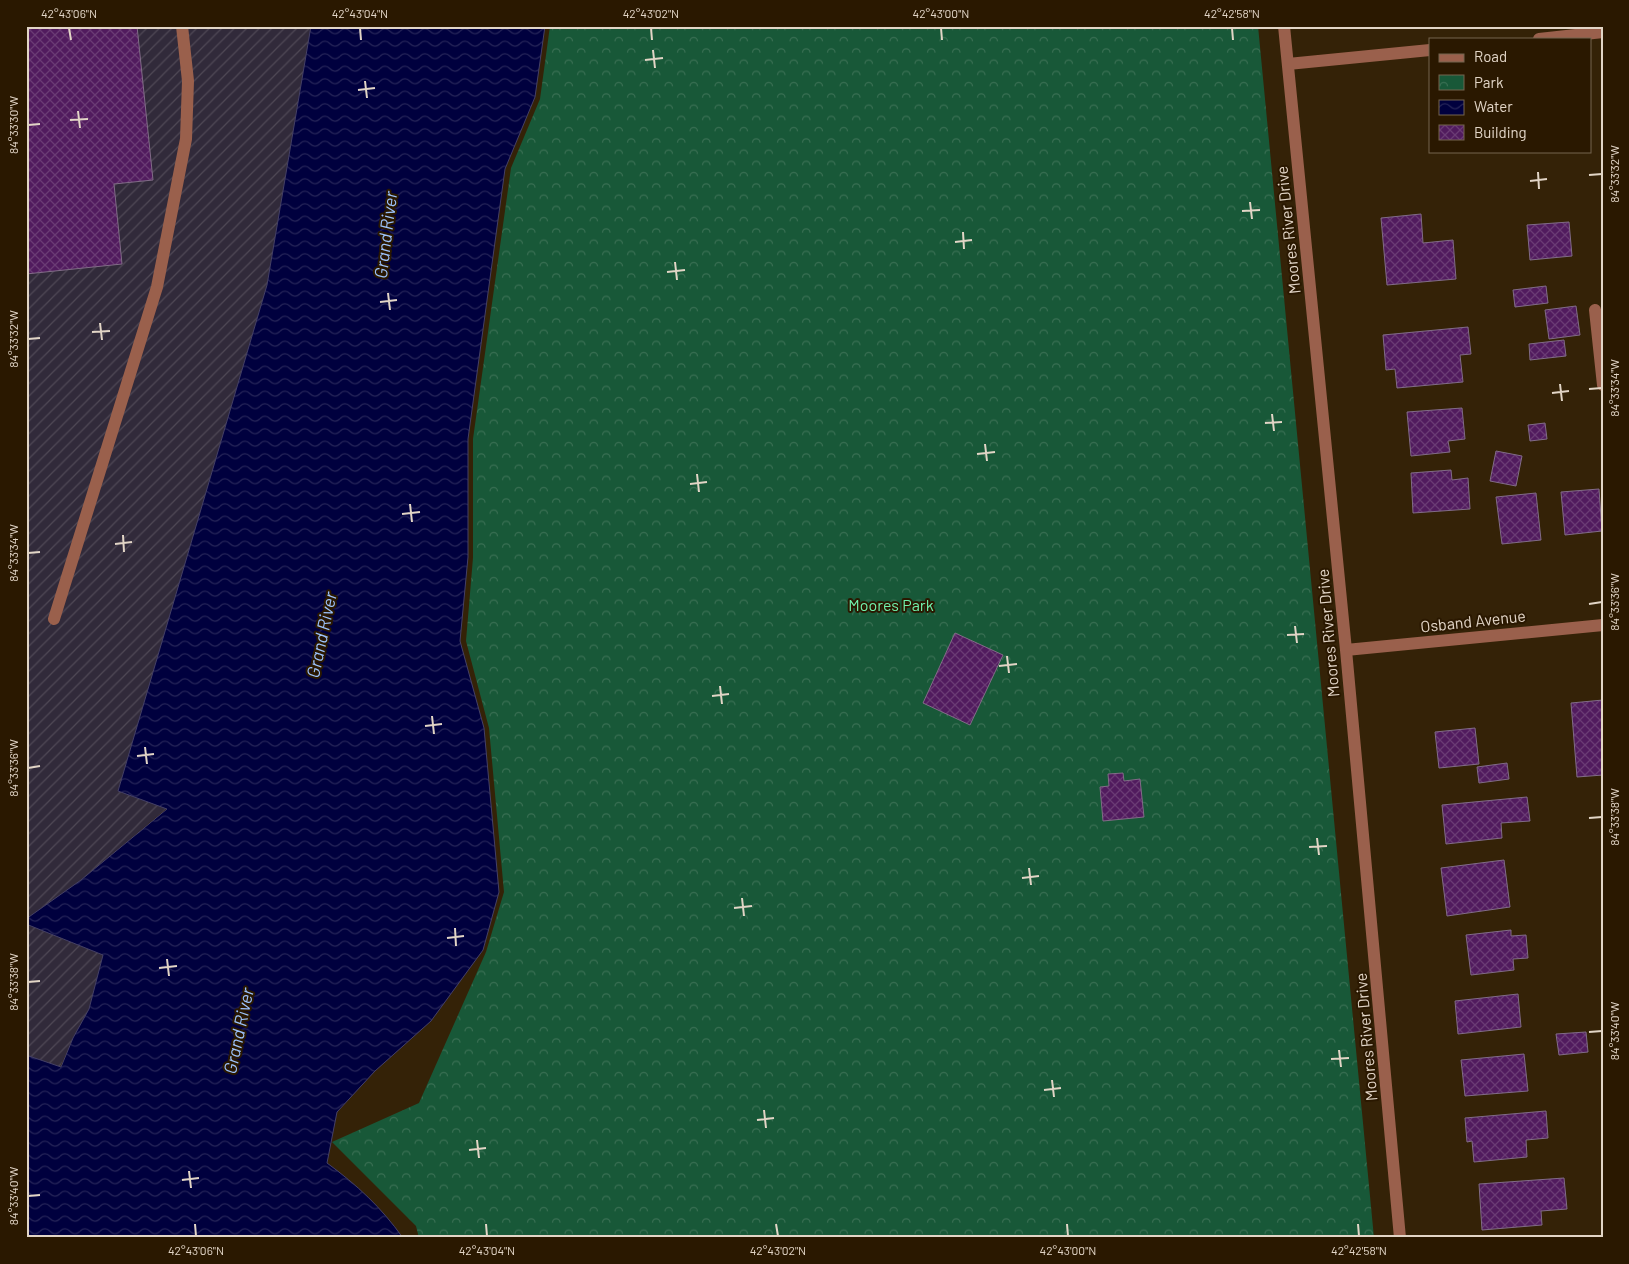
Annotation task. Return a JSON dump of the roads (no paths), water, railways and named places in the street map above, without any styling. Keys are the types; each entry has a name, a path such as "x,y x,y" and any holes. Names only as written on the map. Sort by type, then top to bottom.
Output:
{"street":[{"path":"54,619 157,287 186,139 188,81 182,26"},
{"name":"Moores River Drive","path":"1284,26 1346,650 1400,1238"},
{"path":"1543,38 1572,31 1603,32"},
{"path":"1288,64 1429,50"},
{"path":"1595,310 1603,385"},
{"name":"Osband Avenue","path":"1346,650 1603,625"}],"water":[{"name":"Grand River","path":"311,26 545,26 535,97 505,169 468,439 468,557 460,641 484,728 499,892 483,950 431,1021 375,1071 337,1112 327,1163 368,1197 403,1238 26,1238 26,1055 61,1067 73,1038 89,1009 103,955 26,924 26,919 81,880 167,809 118,791 267,285"}],"park label":[{"name":"Moores Park","path":"891,605"}]}
